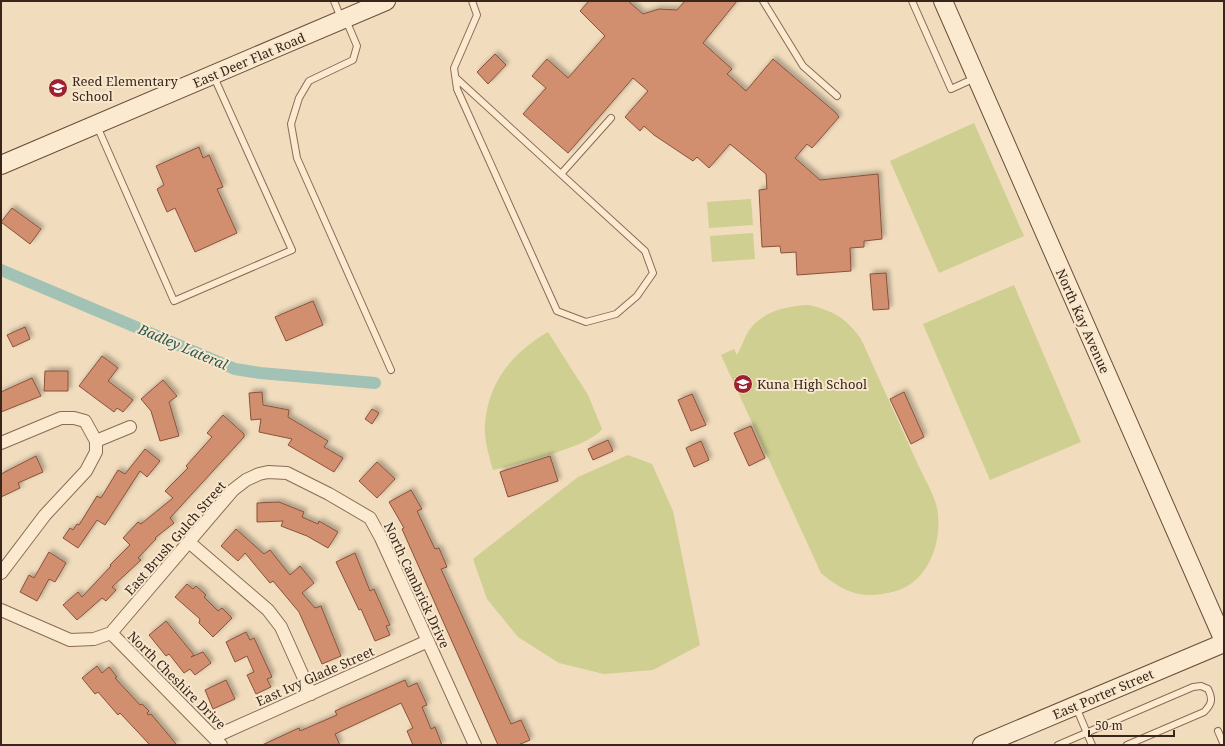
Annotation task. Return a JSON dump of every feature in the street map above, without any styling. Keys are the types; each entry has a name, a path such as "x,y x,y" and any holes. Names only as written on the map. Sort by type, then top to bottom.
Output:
{"street":[{"name":"East Deer Flat Road","path":"4,162 96,125 386,1"},
{"name":"North Kay Avenue","path":"943,1 1224,642"},
{"path":"1,443 61,418 74,418 85,421 96,441 96,452 86,471 45,515 1,573"},
{"path":"96,441 130,427"},
{"name":"East Brush Gulch Street","path":"111,633 190,543 234,490 246,480 268,472"},
{"name":"North Cambrick Drive","path":"268,472 287,473 329,494 370,518 475,745"},
{"path":"190,543 268,610 281,627 311,694"},
{"name":"North Cheshire Drive","path":"1,610 70,640 94,639 111,633 218,741"},
{"name":"East Ivy Glade Street","path":"218,741 311,694 428,641"},
{"name":"East Porter Street","path":"982,745 1224,642"}],"lane":[{"path":"334,1 357,46 353,60 309,82 299,98 291,124 297,158 391,370"},
{"path":"456,78 644,251 653,273 637,296 616,314 586,322 557,311 457,89 454,68 477,15 472,1"},
{"path":"764,1 803,66 837,96"},
{"path":"912,1 951,89 976,77"},
{"path":"96,125 174,301 292,250 213,75"},
{"path":"561,174 611,118"},
{"path":"1058,745 1193,687 1201,686 1208,689 1212,697 1210,705 1204,712 1127,745"},
{"path":"1075,706 1092,745"},
{"path":"1218,731 1224,745"}],"green space":[{"path":"974,123 1024,236 939,273 890,161"},
{"path":"751,199 753,225 709,228 707,202"},
{"path":"753,233 755,259 712,262 710,236"},
{"path":"1014,285 1081,442 990,480 923,324"},
{"path":"809,305 839,316 850,325 861,339 937,508 938,533 932,557 918,578 908,586 896,591 874,595 856,593 839,586 821,573 721,355 734,349 737,355 748,332 767,314 783,308"},
{"path":"548,332 588,395 602,429 595,436 568,448 552,454 493,470 485,436 487,410 491,395 504,370 513,359 523,349"},
{"path":"628,455 652,464 673,511 700,645 653,670 604,674 559,663 518,637 487,599 473,559 578,477"}],"building":[{"path":"589,1 628,1 643,14 659,9 677,10 685,1 737,1 703,43 732,69 727,74 746,91 773,59 835,112 839,117 812,148 807,144 795,158 820,180 878,174 882,239 864,241 864,247 850,248 851,271 797,275 796,252 781,253 780,246 762,247 759,190 767,189 766,174 730,144 709,168 697,157 693,161 654,135 644,126 640,131 625,117 648,91 633,78 568,153 523,114 546,88 532,76 547,59 568,78 605,36 580,11"},
{"path":"495,54 506,65 488,84 477,72"},
{"path":"199,147 203,158 209,155 223,187 217,189 237,233 195,252 175,208 167,212 157,189 164,185 156,166"},
{"path":"12,208 41,229 30,244 1,222"},
{"path":"886,273 889,309 873,310 870,274"},
{"path":"313,301 323,325 286,341 275,317"},
{"path":"25,327 30,339 13,347 7,335"},
{"path":"102,356 118,368 108,381 133,400 123,412 117,408 114,412 79,386"},
{"path":"45,371 68,371 68,391 44,391"},
{"path":"32,378 41,396 1,412 1,392"},
{"path":"163,380 177,396 169,402 179,436 160,441 151,411 141,399"},
{"path":"262,392 263,405 289,410 288,417 328,441 324,447 343,458 334,472 288,445 292,439 259,432 261,419 251,420 249,393"},
{"path":"904,392 924,437 911,444 890,399"},
{"path":"692,394 706,425 691,431 678,400"},
{"path":"372,409 379,413 372,424 365,419"},
{"path":"223,415 244,434 244,437 170,518 174,523 155,538 156,539 138,558 141,560 112,587 116,590 106,601 102,598 77,620 63,605 78,592 82,597 130,545 123,538 138,522 141,524 173,498 165,491 188,468 186,466 212,437 207,433"},
{"path":"751,426 765,458 749,466 734,433"},
{"path":"608,440 613,451 593,460 588,449"},
{"path":"701,441 709,460 694,467 686,448"},
{"path":"145,449 160,461 147,477 140,471 105,525 97,520 78,548 63,538 70,528 73,530 77,524 79,525 97,496 101,498 118,470 125,474"},
{"path":"36,456 43,472 18,483 20,488 1,497 1,474"},
{"path":"550,456 558,481 508,497 500,472"},
{"path":"377,462 395,479 377,498 359,481"},
{"path":"411,490 422,509 417,511 435,549 439,548 447,567 441,569 511,724 521,720 530,740 518,745 498,745 402,529 404,528 389,502"},
{"path":"279,502 304,512 302,517 318,524 319,521 338,532 328,548 307,536 281,526 283,521 257,522 257,503"},
{"path":"236,529 264,554 270,550 290,575 300,566 314,583 302,593 315,608 321,606 341,656 322,664 299,612 273,581 270,583 245,553 238,561 221,546"},
{"path":"49,552 66,563 55,582 49,579 37,601 20,592 29,575 34,578"},
{"path":"355,553 370,591 374,589 390,625 386,626 390,635 375,641 361,609 359,610 336,562"},
{"path":"187,584 193,589 196,586 206,595 204,597 218,611 222,608 232,618 213,637 199,623 200,619 175,597"},
{"path":"166,621 194,655 191,657 203,652 211,663 195,675 190,669 184,673 169,654 166,656 149,635"},
{"path":"246,632 250,640 254,638 272,677 267,679 271,687 256,694 247,675 254,672 247,656 235,662 226,642"},
{"path":"97,666 102,673 109,667 117,677 115,678 140,705 142,704 149,711 147,713 148,715 151,714 177,745 150,745 120,713 118,715 98,692 95,694 82,678"},
{"path":"226,680 235,699 213,709 205,690"},
{"path":"405,680 408,687 417,683 427,705 422,707 431,729 435,727 442,745 413,745 407,731 413,728 401,703 335,734 340,745 262,745 299,728 300,731 337,715 335,711"}],"waterway":[{"name":"Badley Lateral","path":"1,270 235,369 260,373 375,383"}],"place":[{"name":"Reed Elementary School","path":"58,88"},
{"name":"Kuna High School","path":"743,384"}]}
